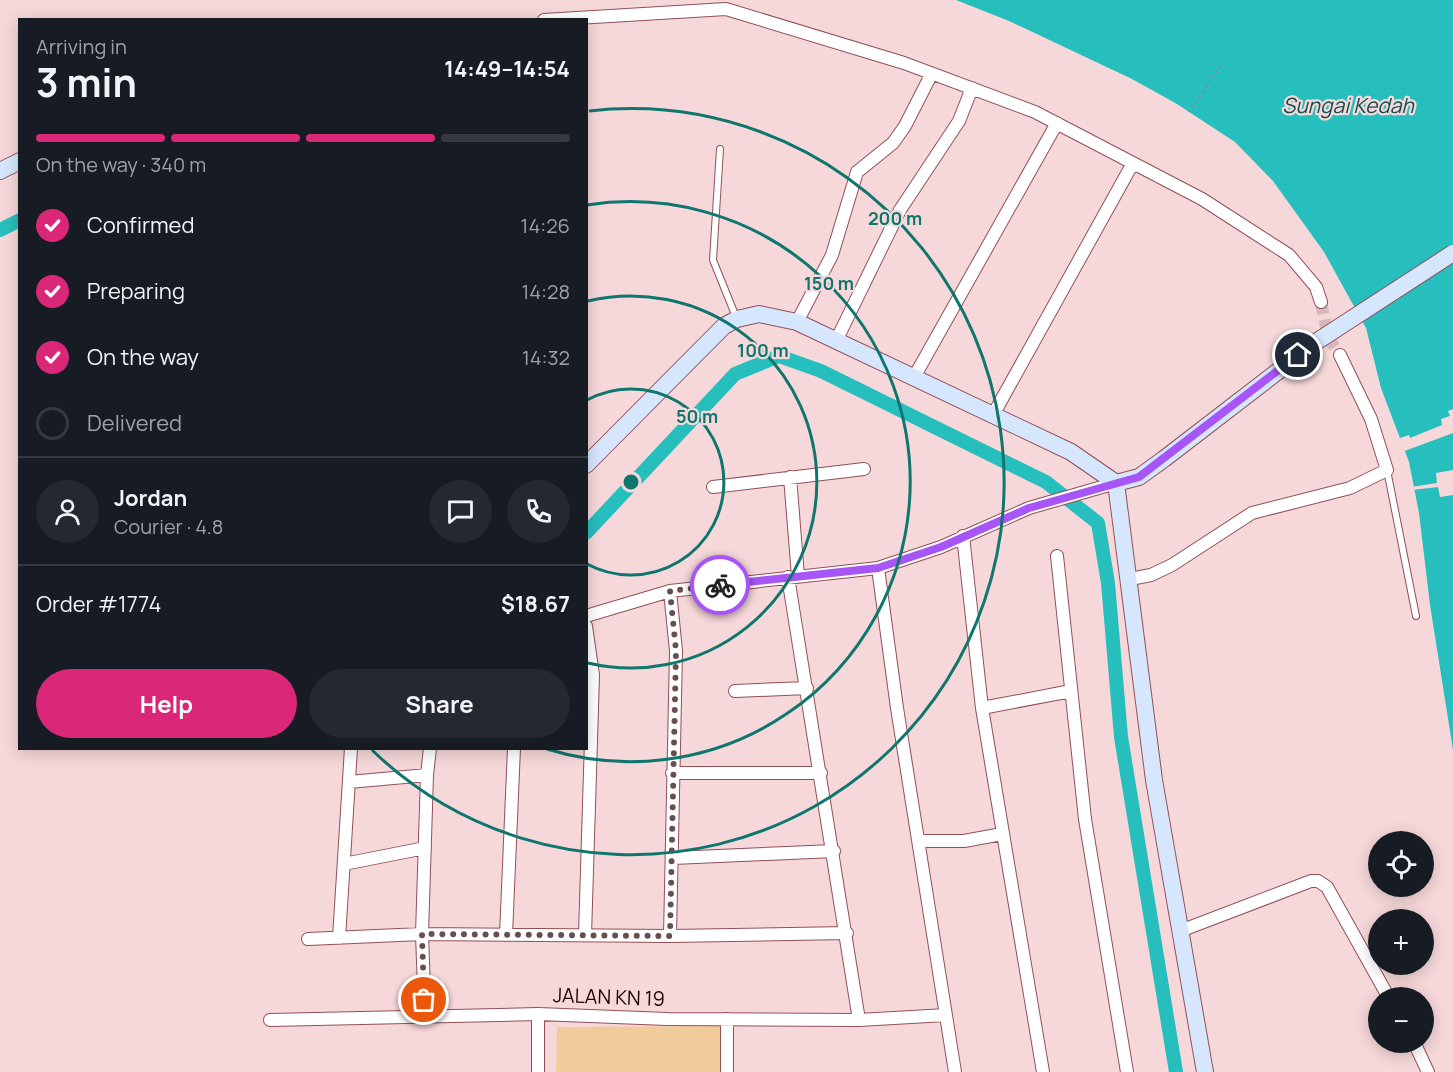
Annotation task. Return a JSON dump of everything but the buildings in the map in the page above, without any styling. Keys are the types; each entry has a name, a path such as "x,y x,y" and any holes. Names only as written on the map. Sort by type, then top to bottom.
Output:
{"main road":[{"path":"0,171 18,162"},
{"path":"1109,485 1139,477 1316,342 1453,253"},
{"path":"588,463 709,338 737,319 759,314 797,322 1071,452 1109,485 1130,579 1154,780 1205,1072"}],"street":[{"path":"577,18 726,9 904,63 931,75 972,88 1057,123 1202,199 1289,255 1316,287 1321,302"},
{"path":"797,322 832,255 856,172 893,143 905,126 931,75"},
{"path":"836,341 900,210 959,121 972,88"},
{"path":"913,379 1057,123"},
{"path":"993,415 1133,163"},
{"path":"1130,579 1161,571 1252,513 1350,488 1387,470 1371,419 1340,355"},
{"path":"713,487 864,469"},
{"path":"790,477 793,577 807,688 859,1020"},
{"path":"588,615 670,591 878,568 907,560 1029,508 1109,485"},
{"path":"963,536 982,708 1043,1072"},
{"path":"1057,556 1089,840 1127,1072"},
{"path":"878,568 896,699 955,1072"},
{"path":"670,591 676,651 670,936"},
{"path":"585,935 593,675 588,640"},
{"path":"735,691 807,688"},
{"path":"982,708 1071,692"},
{"path":"339,938 351,750"},
{"path":"425,1017 422,934 426,775 430,750"},
{"path":"506,935 514,750"},
{"path":"672,773 821,773"},
{"path":"349,782 426,775"},
{"path":"919,841 964,841 1002,834"},
{"path":"344,864 425,848"},
{"path":"673,858 834,851"},
{"path":"1180,931 1311,881 1318,881 1327,887 1383,987"},
{"path":"308,939 422,934 670,936 847,933"},
{"path":"538,1014 538,1072"},
{"name":"JALAN KN 19","path":"270,1020 538,1014 859,1020 946,1015"},
{"path":"727,1019 727,1072"},
{"path":"1419,1053 1428,1072"}],"lane":[{"path":"720,149 713,260 737,319"},
{"path":"1387,470 1416,616"}],"path":[{"path":"1189,112 1222,64"}],"shaded area":[{"path":"721,1026 720,1072 556,1072 557,1027"}],"water":[{"name":"Sungai Kedah","path":"956,0 1453,0 1453,750 1430,605 1419,513 1409,462 1381,388 1366,328 1324,252 1273,181 1235,142 1177,104 1132,79 1009,21"}],"pier":[{"path":"1453,409 1453,433 1402,452 1397,439 1409,435 1410,438 1442,425 1441,419 1450,416 1448,411"},
{"path":"1453,470 1453,495 1440,497 1438,487 1412,490 1411,487 1437,483 1436,473"}],"waterway":[{"path":"0,230 18,221"},
{"path":"588,531 735,374 779,356 821,371 1046,482 1098,523 1108,583 1121,737 1176,1072"}],"tunnel":[{"path":"1321,302 1328,338 1340,355"}],"way so far":[{"path":"424,1000 422,934 670,936 676,651 670,591 720,585"}],"route":[{"path":"720,585 878,568 941,547 1029,508 1139,477 1298,355"}]}
